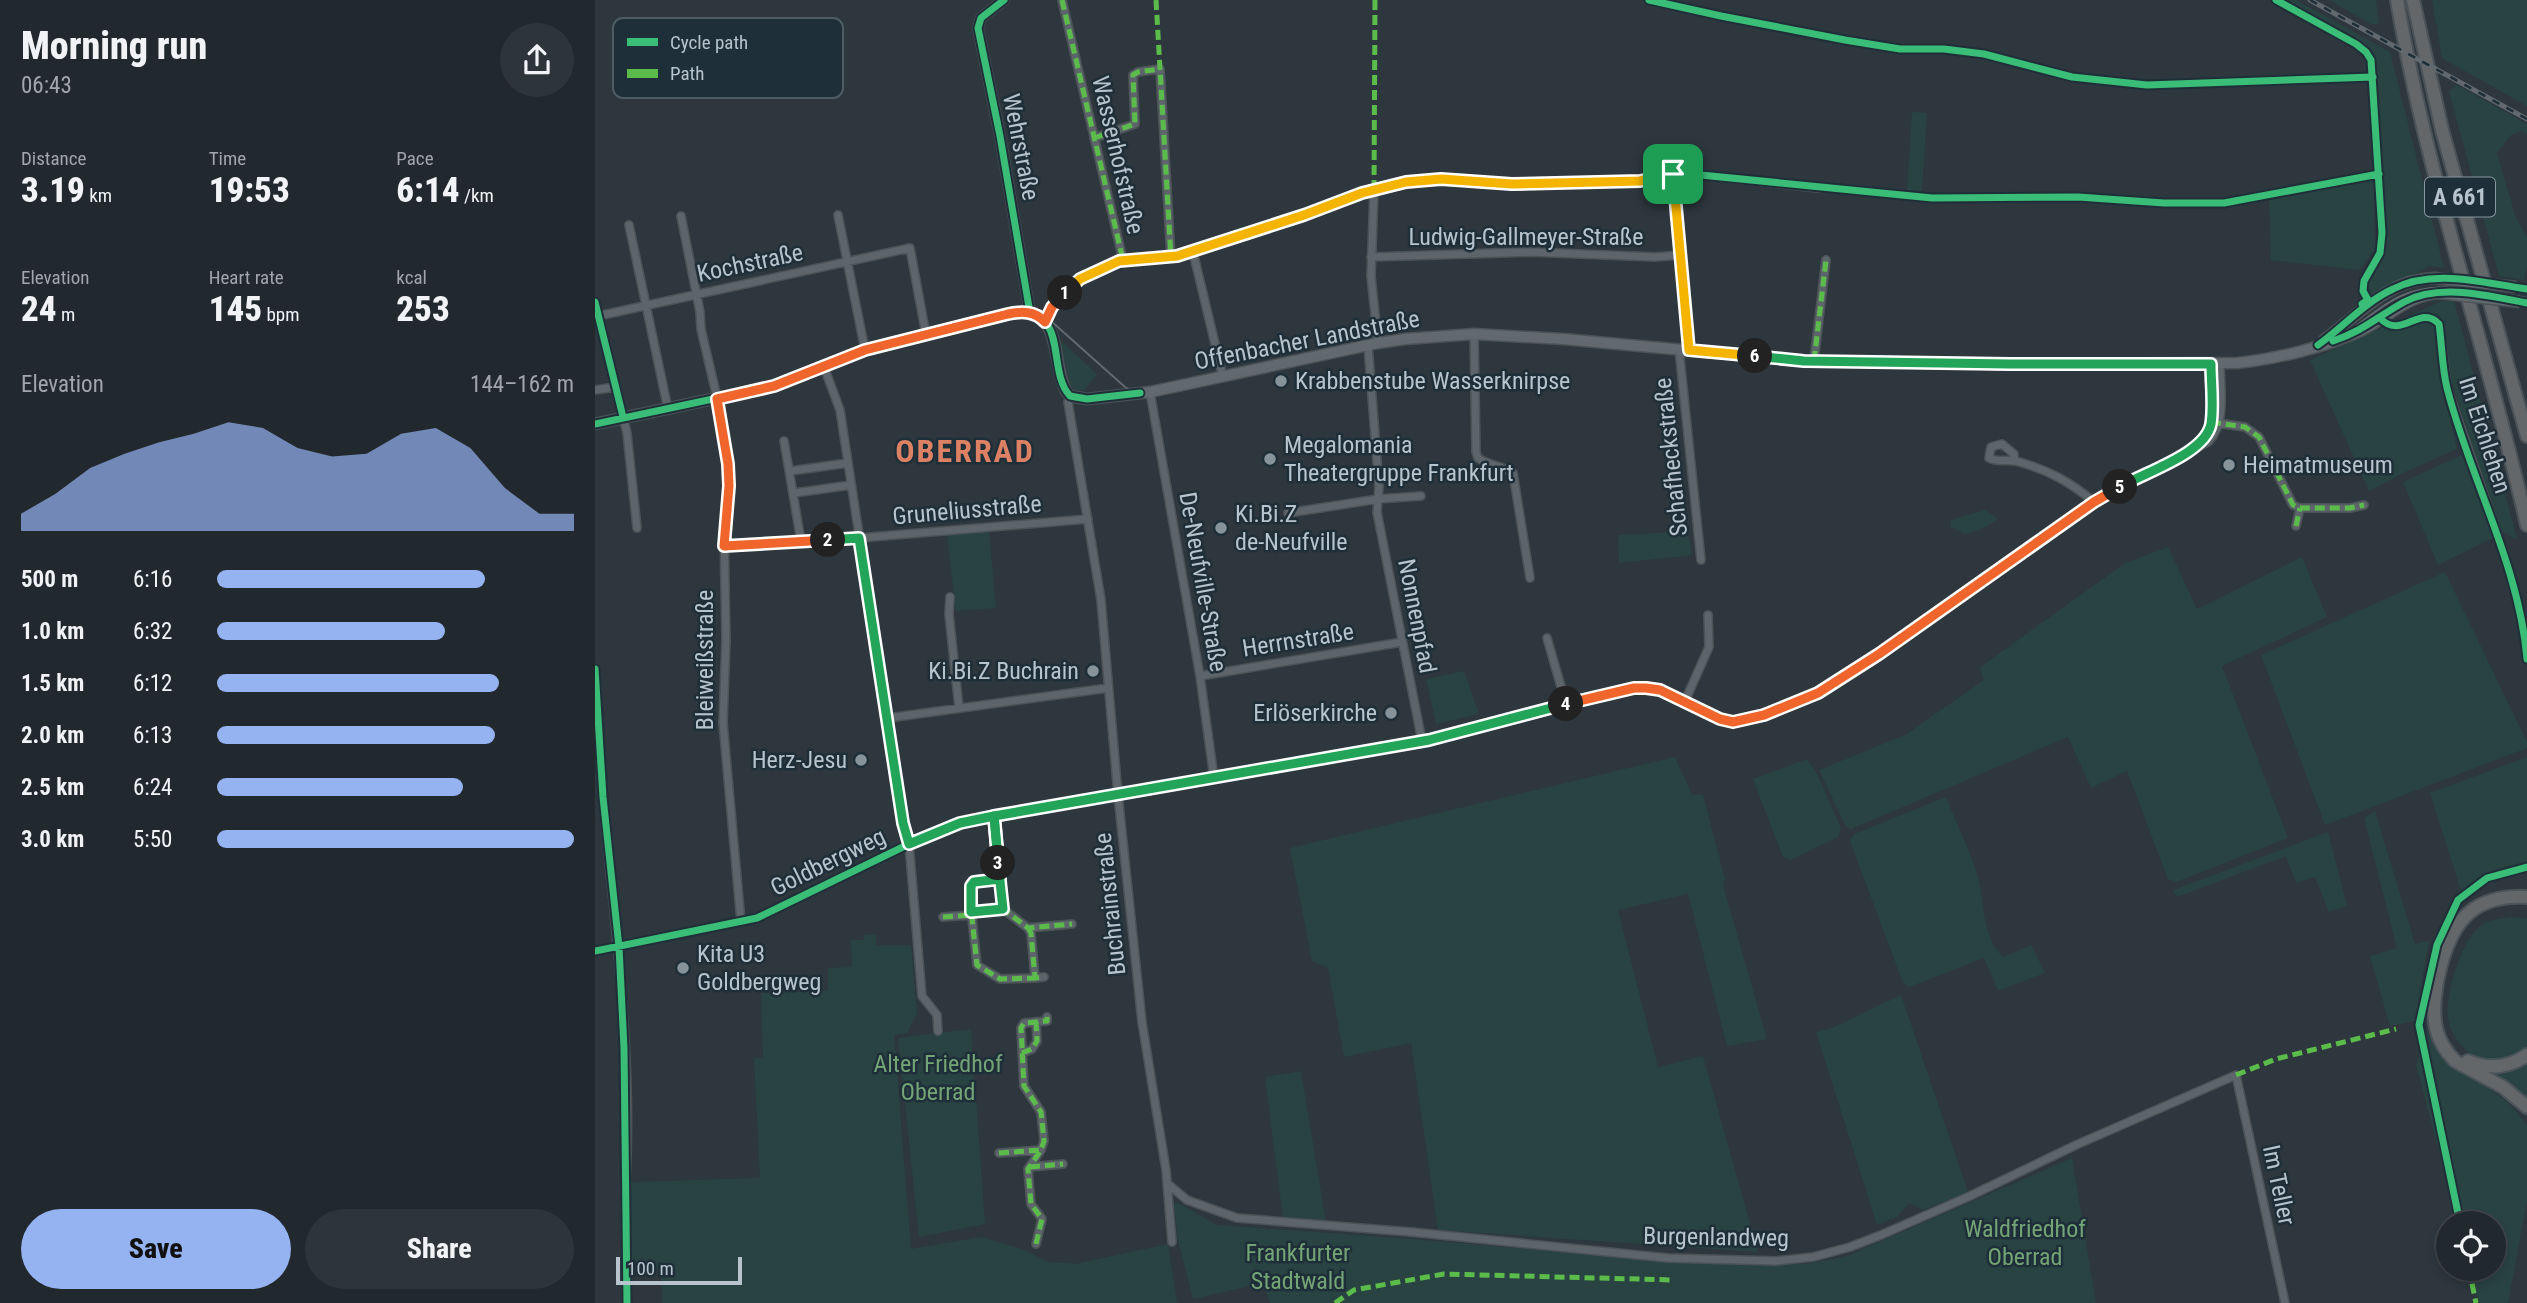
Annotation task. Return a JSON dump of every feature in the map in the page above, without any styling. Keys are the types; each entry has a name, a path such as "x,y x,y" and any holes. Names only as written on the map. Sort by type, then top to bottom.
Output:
{"highway":[{"name":"A 661","path":"2391,0 2403,37"},
{"name":"A 661","path":"2397,0 2425,144 2511,456 2527,525"},
{"name":"A 661","path":"2413,0 2456,183 2527,436"},
{"name":"A 661","path":"2419,34 2420,0"},
{"path":"2527,897 2491,901 2462,919 2446,948 2434,1007 2438,1034 2448,1054 2455,1061 2513,1094 2527,1107"},
{"path":"2527,904 2488,907 2465,924 2456,939 2446,967 2439,1007 2440,1022 2447,1040 2470,1062 2486,1066 2505,1066 2527,1055"}],"main road":[{"name":"Offenbacher Landstraße","path":"2318,345 2391,290 2406,283 2434,278 2527,289"},
{"name":"Offenbacher Landstraße","path":"1070,396 1087,399 1145,393 1373,344 1474,334 1814,361 2216,364 2264,359 2318,345 2364,329 2405,302 2425,294 2439,293 2523,302"},
{"path":"595,424 774,386 865,350 1013,313 1030,313 1045,322 1053,337 1062,384 1070,396"}],"street":[{"name":"Wehrstraße","path":"1004,0 981,18 978,28 1030,313"},
{"name":"Wasserhofstraße","path":"1045,322 1052,307 1073,285 1086,276 1123,260 1062,0"},
{"path":"1094,138 1135,124 1133,75 1160,69 1171,258"},
{"path":"1123,260 1171,258 1374,190 1422,179 1461,179 1512,184 1640,181 1673,174 1818,188"},
{"name":"Schafheckstraße","path":"1673,174 1681,255 1684,350 1701,560"},
{"name":"Nonnenpfad","path":"1374,190 1371,257 1380,487 1377,512 1422,741"},
{"path":"838,215 865,350"},
{"name":"Bleiweißstraße","path":"681,216 728,464 724,546 726,640 723,723 741,922"},
{"path":"629,225 668,408"},
{"name":"Kochstraße","path":"598,316 910,248 926,335"},
{"path":"1193,251 1223,377"},
{"name":"Ludwig-Gallmeyer-Straße","path":"1371,257 1529,251 1654,257 1681,255"},
{"path":"1814,361 1826,260"},
{"path":"595,302 629,448 637,528"},
{"name":"Im Eichlehen","path":"2380,318 2389,327 2425,318 2434,319 2439,324 2447,387 2499,539"},
{"path":"1474,334 1476,452 1478,458 1486,464 1508,469 1513,473 1530,578"},
{"path":"2216,364 2215,422 2245,427 2259,437 2294,505 2300,508 2350,508 2364,505"},
{"path":"824,367 840,411 903,823 909,844 922,996 937,1015 938,1031"},
{"path":"595,390 615,387"},
{"name":"De-Neufville-Straße","path":"1145,393 1200,676 1214,778"},
{"name":"Buchrainstraße","path":"1070,396 1068,402 1101,600 1142,1022 1168,1184 1172,1242"},
{"name":"Goldbergweg","path":"595,951 758,918 909,844 960,823 994,816 1422,741 1634,688 1660,690 1720,719 1733,722 1764,715 1818,693 1879,654 2094,502 2149,471 2194,450 2215,422"},
{"path":"784,441 801,541"},
{"path":"2014,460 2065,479 2094,502"},
{"path":"790,471 848,463"},
{"path":"794,493 851,485"},
{"path":"1288,513 1378,499 1421,496"},
{"path":"2296,526 2300,508"},
{"name":"Gruneliusstraße","path":"724,546 1088,519"},
{"path":"950,597 949,614 959,708"},
{"path":"1685,701 1709,646 1708,615"},
{"path":"1547,638 1566,704"},
{"name":"Herrnstraße","path":"1200,676 1402,642"},
{"path":"595,669 603,797 619,947 626,1180"},
{"path":"888,718 1108,688"},
{"path":"994,816 1003,909"},
{"path":"1000,879 974,882 971,886 971,914 977,965 1000,979 1044,977"},
{"path":"943,917 1003,909 1031,933 1035,978"},
{"path":"1028,928 1072,924"},
{"path":"1036,1244 1042,1219 1030,1199 1030,1167 1044,1141 1041,1112 1024,1086 1021,1028 1024,1023 1047,1021 1047,1017"},
{"path":"1022,1053 1032,1049 1037,1041 1036,1022"},
{"name":"Burgenlandweg","path":"1168,1184 1187,1200 1237,1218 1411,1231 1668,1258 1764,1261 1812,1257 1881,1235 2236,1075"},
{"name":"Im Teller","path":"2236,1075 2285,1303"},
{"path":"999,1153 1041,1150"},
{"path":"1030,1167 1063,1164"}],"green space":[{"path":"2282,0 2296,0 2390,52 2444,268 2430,266 2368,298 2368,277 2384,242 2381,155 2373,58 2365,46"},
{"path":"2329,0 2376,0 2379,24 2371,24"},
{"path":"2432,0 2527,0 2527,106 2442,58"},
{"path":"2457,85 2527,124 2527,134 2521,131 2511,135 2497,153 2516,218 2527,237 2524,280 2499,276 2449,91"},
{"path":"1912,112 1927,113 1922,191 1907,190"},
{"path":"2374,178 2375,249 2360,270 2271,260 2269,200"},
{"path":"2442,301 2454,301 2517,539 2500,531 2452,383 2442,385 2457,449 2369,491 2310,360"},
{"path":"1059,339 1097,374 1085,390 1075,390 1071,386"},
{"path":"2462,455 2494,532 2493,538 2438,565 2403,482"},
{"path":"1985,510 1998,519 1980,530 1965,534 1951,527 1951,520"},
{"path":"989,531 996,608 956,611 947,535"},
{"path":"1674,532 1689,537 1692,555 1619,563 1618,535"},
{"path":"2168,547 2197,609 2302,557 2327,617 2222,666 2288,838 2176,882 2168,879 2127,771 2091,788 2068,737 1851,829 1846,827 1819,770 1905,735 1984,680 1979,668 2125,563"},
{"path":"2445,572 2527,742 2527,748 2325,825 2261,655"},
{"path":"1464,671 1479,714 1436,724 1426,679"},
{"path":"1675,757 1692,795 1703,795 1725,879 1723,885 1767,1039 1727,1046 1688,894 1618,910 1658,1067 1703,1056 1758,1252 1438,1230 1411,1043 1344,1057 1328,968 1312,961 1290,848"},
{"path":"2527,757 2527,862 2479,879 2461,891 2430,793"},
{"path":"1807,759 1816,772 1841,828 1838,837 1790,860 1783,857 1753,779"},
{"path":"1946,797 1977,874 1987,929 1996,949 2003,957 2031,945 2045,973 1998,991 1984,958 1909,987 1903,983 1850,841 1854,834"},
{"path":"2375,811 2415,944 2429,941 2415,1021 2390,1026 2370,956 2397,948 2364,818"},
{"path":"2328,832 2347,906 2329,912 2315,877 2296,883 2286,856 2177,897 2173,890"},
{"path":"2510,917 2527,918 2527,1050 2509,1058 2485,1060 2470,1054 2455,1036 2448,1018 2449,996 2460,956 2472,934 2486,922"},
{"path":"864,935 876,935 876,945 911,945 917,1013 907,1033 894,1035 911,1249 981,1237 1022,1249 1046,1261 1075,1264 1168,1244 1177,1303 662,1303 661,1269 631,1270 630,1182 760,1178 754,1058 763,1057 761,993 828,991 828,968 852,967 851,940 864,940"},
{"path":"1901,995 1968,1192 1923,1210 1909,1203 1897,1217 1877,1225 1816,1032 1832,1028"},
{"name":"Alter Friedhof Oberrad","path":"971,1029 985,1224 919,1237 898,1038"},
{"path":"2428,1031 2450,1062 2501,1097 2527,1125 2527,1200 2508,1303 2479,1303 2473,1281 2506,1281 2506,1211 2455,1211 2416,1065"},
{"path":"2527,1064 2527,1101 2490,1074 2503,1074"},
{"path":"1301,1071 1326,1222 1283,1218 1265,1077"},
{"path":"2072,1158 2096,1303 1270,1303 1263,1283 1193,1299 1178,1240 1174,1203 1217,1225 1677,1262 1806,1264 1847,1256"}],"tram line":[{"path":"595,427 774,388 867,351 1030,311 1051,321 1125,387 1136,394 1147,395 1366,347 1440,338 1576,341 1759,360 1840,365 2240,366 2312,351 2343,335 2393,300 2415,291 2443,287 2527,298"}],"railway":[{"path":"2310,0 2527,119"}],"marked path":[{"path":"1062,0 1123,260 1128,259"},
{"path":"1156,0 1171,258"},
{"path":"1374,190 1375,0"},
{"path":"1094,138 1135,124 1133,75 1160,69"},
{"path":"1814,361 1826,260"},
{"path":"2211,422 2245,427 2259,437 2293,505 2300,508 2350,508 2364,505"},
{"path":"2296,526 2300,508"},
{"path":"994,816 1003,909"},
{"path":"1000,879 974,882 969,890 977,965 1000,979 1035,978"},
{"path":"971,912 1003,909 1028,928 1072,924"},
{"path":"943,917 971,915"},
{"path":"1028,928 1031,933 1035,978 1044,977"},
{"path":"1036,1244 1042,1219 1031,1204 1028,1169 1044,1141 1041,1112 1024,1086 1021,1028 1024,1023 1047,1021 1047,1017"},
{"path":"1022,1053 1032,1049 1037,1041 1036,1022"},
{"path":"2236,1075 2276,1059 2396,1029"},
{"path":"999,1153 1041,1150"},
{"path":"1030,1167 1063,1164"},
{"path":"1335,1303 1354,1290 1444,1274 1674,1280"},
{"path":"2471,1281 2476,1303"}],"cycle path":[{"path":"1004,0 981,18 978,28 1000,136 1030,313"},
{"path":"1649,0 1845,40 1900,49 1944,49 1984,54 2072,77 2147,85 2373,77"},
{"path":"2276,0 2356,44 2371,60 2382,233 2380,253 2364,281 2363,291 2368,300 2362,304"},
{"path":"1045,322 1052,307 1073,285 1119,261 1177,256 1304,215 1362,193 1406,182 1441,179 1512,184 1640,181 1691,174 1932,198 2078,197 2164,203 2224,203 2379,174"},
{"path":"2318,345 2373,301 2409,283 2442,278 2527,289"},
{"path":"2333,341 2404,302 2433,293 2465,293 2527,303"},
{"path":"595,302 623,417"},
{"path":"595,424 774,386 865,350 1018,312 1034,315 1045,321 1055,344 1063,385 1070,396 1087,399 1140,393"},
{"path":"2380,318 2395,326 2425,317 2439,324 2447,388 2514,589 2527,659"},
{"path":"595,669 603,797 619,947 624,1048 627,1303"},
{"path":"595,951 757,918 909,844 969,821 1429,740 1634,688 1672,696 1733,722"},
{"path":"2458,1211 2419,1025 2437,945 2458,900 2487,878 2527,867"}],"place":[{"name":"Krabbenstube Wasserknirpse","path":"1281,381"},
{"name":"Megalomania Theatergruppe Frankfurt","path":"1270,459"},
{"name":"Heimatmuseum","path":"2229,465"},
{"name":"Ki.Bi.Z de-Neufville","path":"1221,528"},
{"name":"Ki.Bi.Z Buchrain","path":"1093,671"},
{"name":"Erlöserkirche","path":"1391,713"},
{"name":"Herz-Jesu","path":"861,760"},
{"name":"Kita U3 Goldbergweg","path":"683,968"}],"district":[{"name":"OBERRAD","path":"965,451"}],"route":[{"path":"1673,174 1640,181 1512,184 1422,179 1406,182 1362,193 1304,215 1171,258 1150,257 1119,261 1073,285 1052,307 1045,322 1030,313 1008,314 865,350 774,386 717,399 728,464 724,546 859,538 903,823 909,844 960,823 994,816 1000,879 974,882 969,890 971,912 1003,909 994,816 1429,740 1634,688 1660,690 1720,719 1733,722 1764,715 1818,693 1879,654 2094,502 2149,471 2194,450 2208,432 2211,422 2211,364 1804,361 1689,350 1673,174"}],"park label":[{"name":"Waldfriedhof Oberrad","path":"2025,1243"},
{"name":"Frankfurter Stadtwald","path":"1298,1267"}]}
